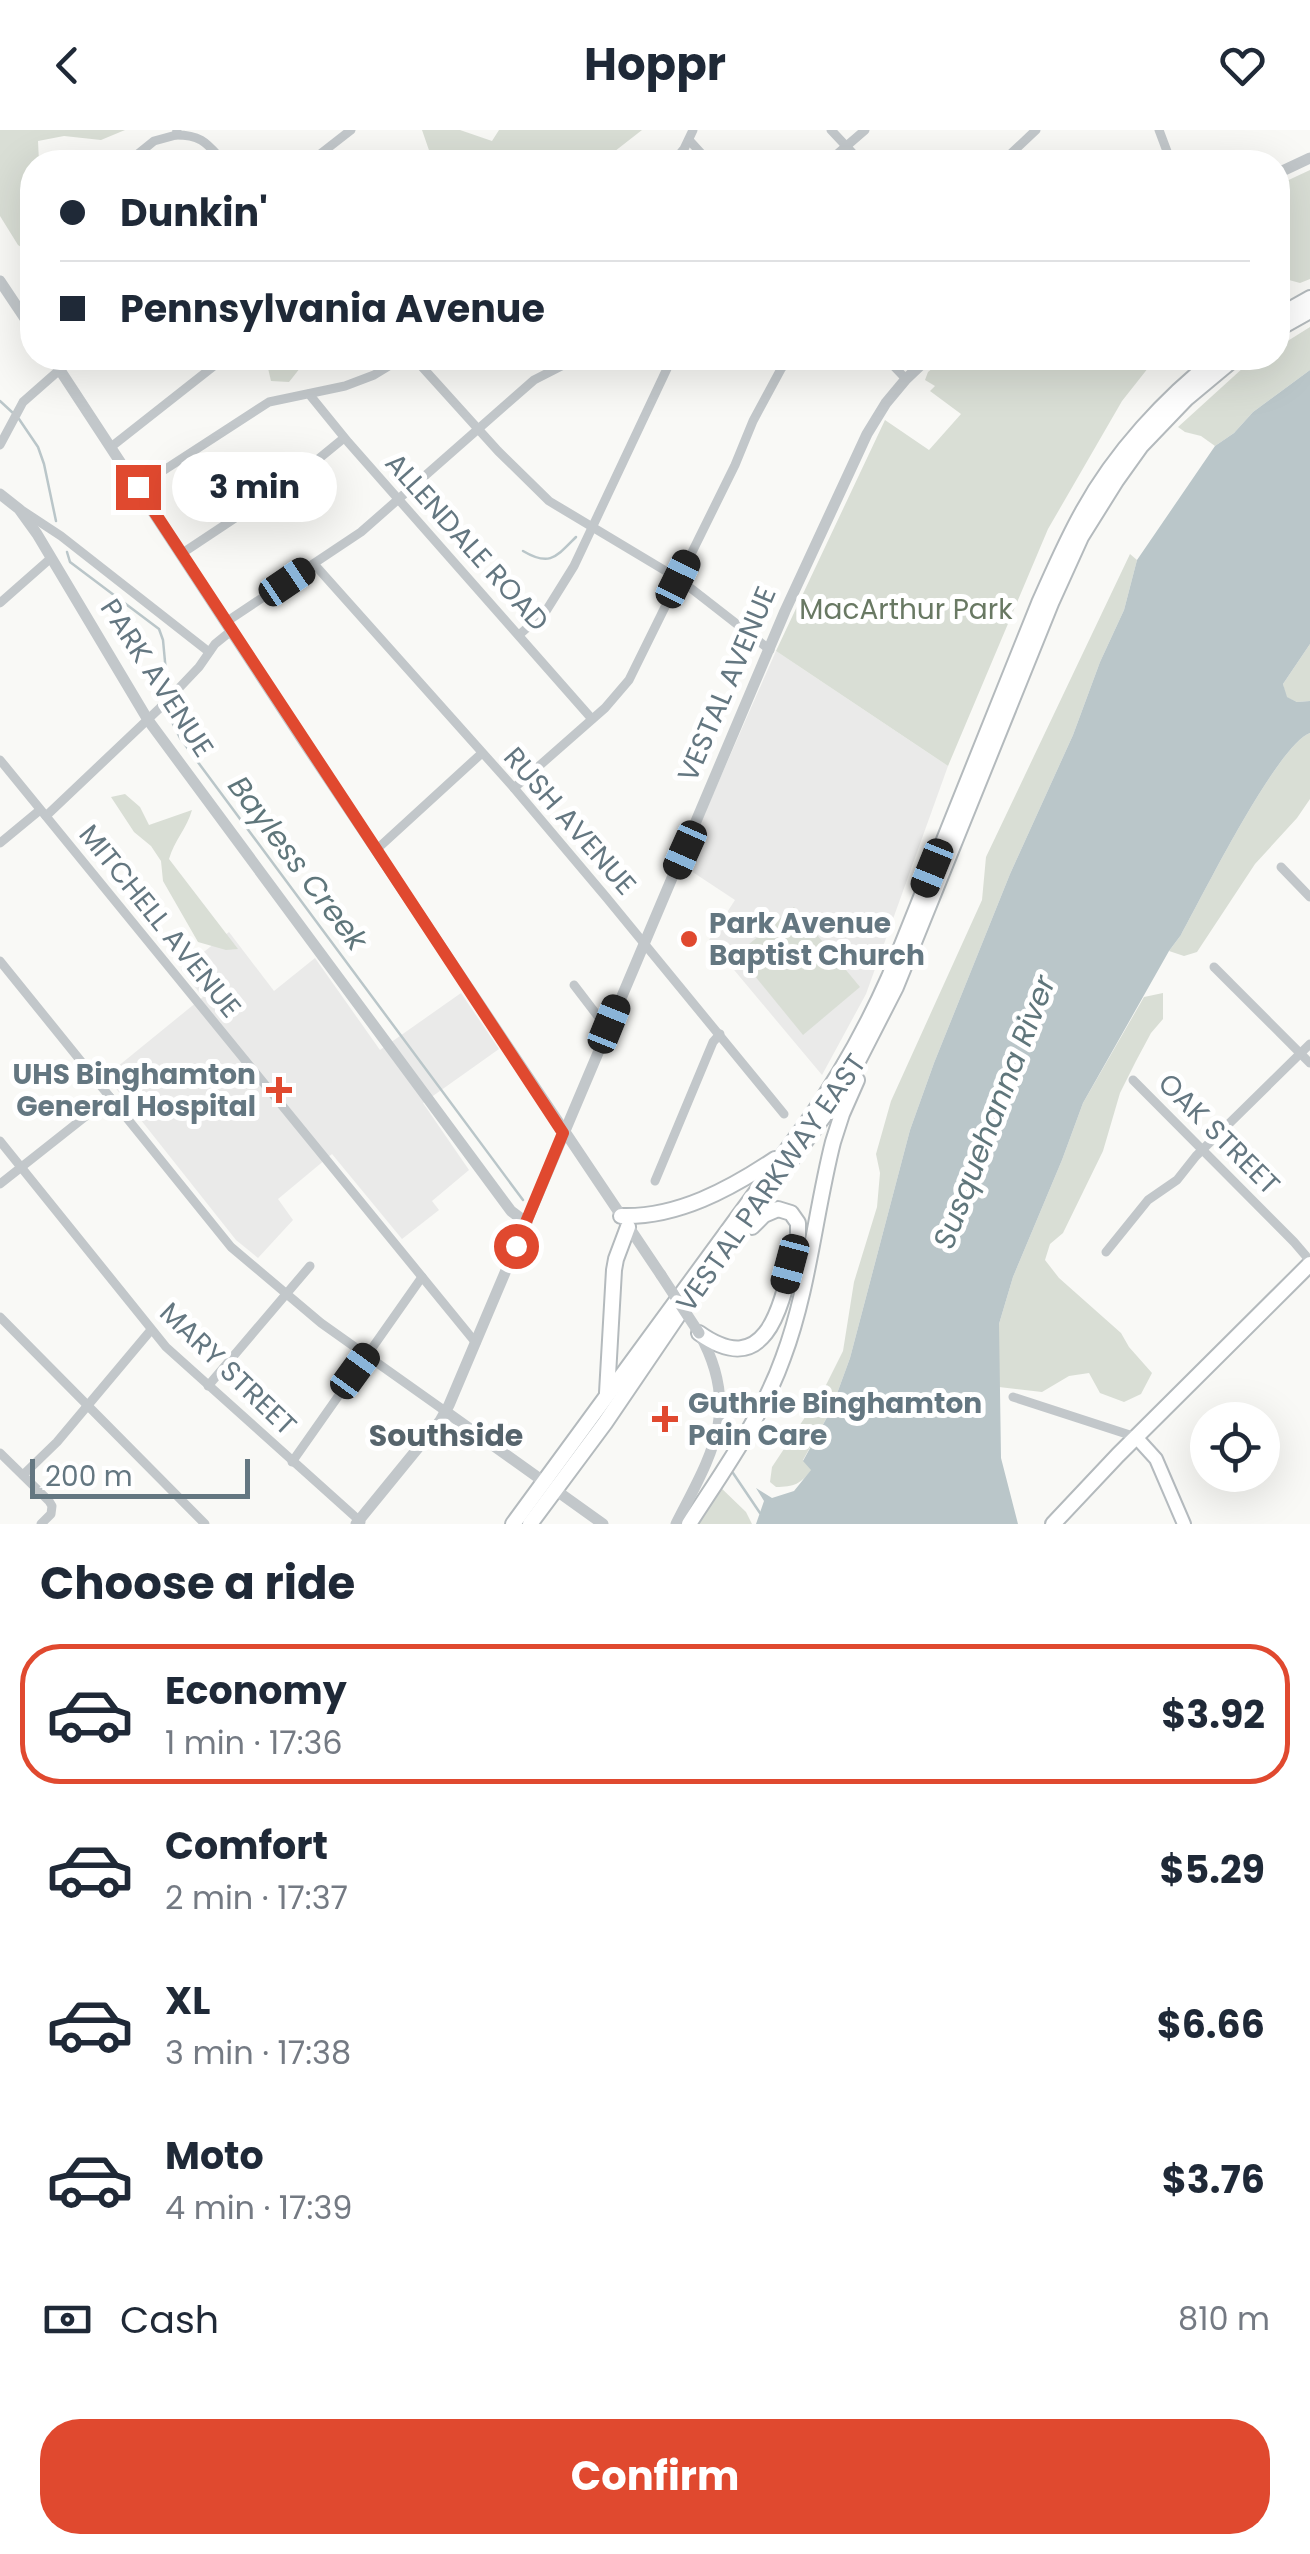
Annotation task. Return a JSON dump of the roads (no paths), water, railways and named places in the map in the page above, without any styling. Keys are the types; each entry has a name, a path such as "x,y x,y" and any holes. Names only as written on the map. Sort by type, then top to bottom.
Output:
{"main road":[{"name":"VESTAL PARKWAY EAST","path":"530,1524 549,1486 604,1402 843,1067 875,1008 1039,603 1077,522 1122,453 1176,393 1203,370"},
{"name":"VESTAL PARKWAY EAST","path":"514,1524 613,1411 692,1295 824,1116 877,1029 901,975 1081,537 1142,446 1187,398 1221,370"},
{"path":"689,1524 760,1409 786,1352 833,1142 879,1036 877,1029"},
{"path":"604,1402 609,1384 614,1270 624,1221 691,1204 770,1162 796,1136"},
{"path":"699,1333 732,1348 750,1346 764,1337 775,1319 798,1236 796,1218 785,1210 770,1211 720,1260"},
{"path":"1052,1524 1310,1265"},
{"path":"1136,1437 1156,1459 1184,1524"}],"street":[{"path":"325,150 351,130"},
{"path":"831,130 850,150"},
{"path":"842,150 865,130"},
{"path":"1015,150 1036,130"},
{"path":"143,150 177,132 201,138 212,150"},
{"path":"0,281 20,311"},
{"path":"0,445 23,402 49,370"},
{"path":"60,370 699,1333 718,1380 719,1426 710,1459 676,1524"},
{"path":"111,447 209,370"},
{"path":"138,487 268,402 344,386 382,370"},
{"path":"425,370 535,489 556,506 678,579 770,650"},
{"path":"0,843 43,813 148,720 199,667 228,627 361,532 534,380 554,370"},
{"path":"519,635 559,593 666,370"},
{"path":"514,788 616,697 629,680 780,370"},
{"path":"897,370 906,379"},
{"name":"VESTAL AVENUE","path":"359,1523 446,1410 785,611 868,434 886,404 915,370"},
{"name":"ALLENDALE ROAD","path":"309,394 592,719"},
{"path":"181,554 294,478 344,438"},
{"name":"PARK AVENUE","path":"0,494 19,508 148,720 511,1211 528,1223"},
{"path":"19,508 61,536 209,652"},
{"path":"0,604 51,558"},
{"name":"RUSH AVENUE","path":"314,564 514,788 784,1114"},
{"path":"376,850 482,752"},
{"name":"MITCHELL AVENUE","path":"0,760 476,1343"},
{"path":"1281,868 1310,897"},
{"path":"0,961 230,1246 287,1296 603,1524"},
{"path":"1214,967 1310,1063"},
{"path":"574,985 600,1019 609,1024"},
{"path":"655,1181 713,1042 720,1034"},
{"path":"1106,1252 1148,1200 1177,1180 1310,1044"},
{"name":"OAK STREET","path":"1133,1080 1294,1242 1310,1265"},
{"path":"0,1184 110,1097"},
{"name":"MARY STREET","path":"0,1141 152,1330 359,1523"},
{"path":"208,1386 310,1266"},
{"path":"292,1462 422,1278"},
{"path":"0,1317 205,1524"},
{"path":"23,1475 57,1442 152,1330"},
{"path":"1012,1397 1136,1437"},
{"path":"0,1453 52,1506 46,1522"}],"water":[{"name":"Susquehanna River","path":"1310,370 1310,644 1283,684 1287,697 1297,702 1310,701 1310,733 1279,764 1260,792 1083,1103 1013,1277 999,1324 1001,1458 1018,1524 756,1524 764,1501 756,1488 772,1498 794,1491 811,1470 803,1461 831,1410 850,1358 910,1130 934,1063 1010,874 1124,610 1137,560 1215,446"}],"waterway":[{"name":"Bayless Creek","path":"0,401 13,413"},
{"name":"Bayless Creek","path":"19,419 38,447 56,521"},
{"path":"523,551 552,558 576,537"},
{"name":"Bayless Creek","path":"67,552 70,562 159,629 168,694"},
{"name":"Bayless Creek","path":"168,707 180,738 523,1200"},
{"path":"733,1473 760,1513"}],"place":[{"name":"Park Avenue Baptist Church","path":"689,939"},
{"name":"UHS Binghamton General Hospital","path":"279,1090"},
{"name":"Guthrie Binghamton Pain Care","path":"665,1419"}],"district":[{"name":"Southside","path":"446,1435"}],"park label":[{"name":"MacArthur Park","path":"906,609"}]}
